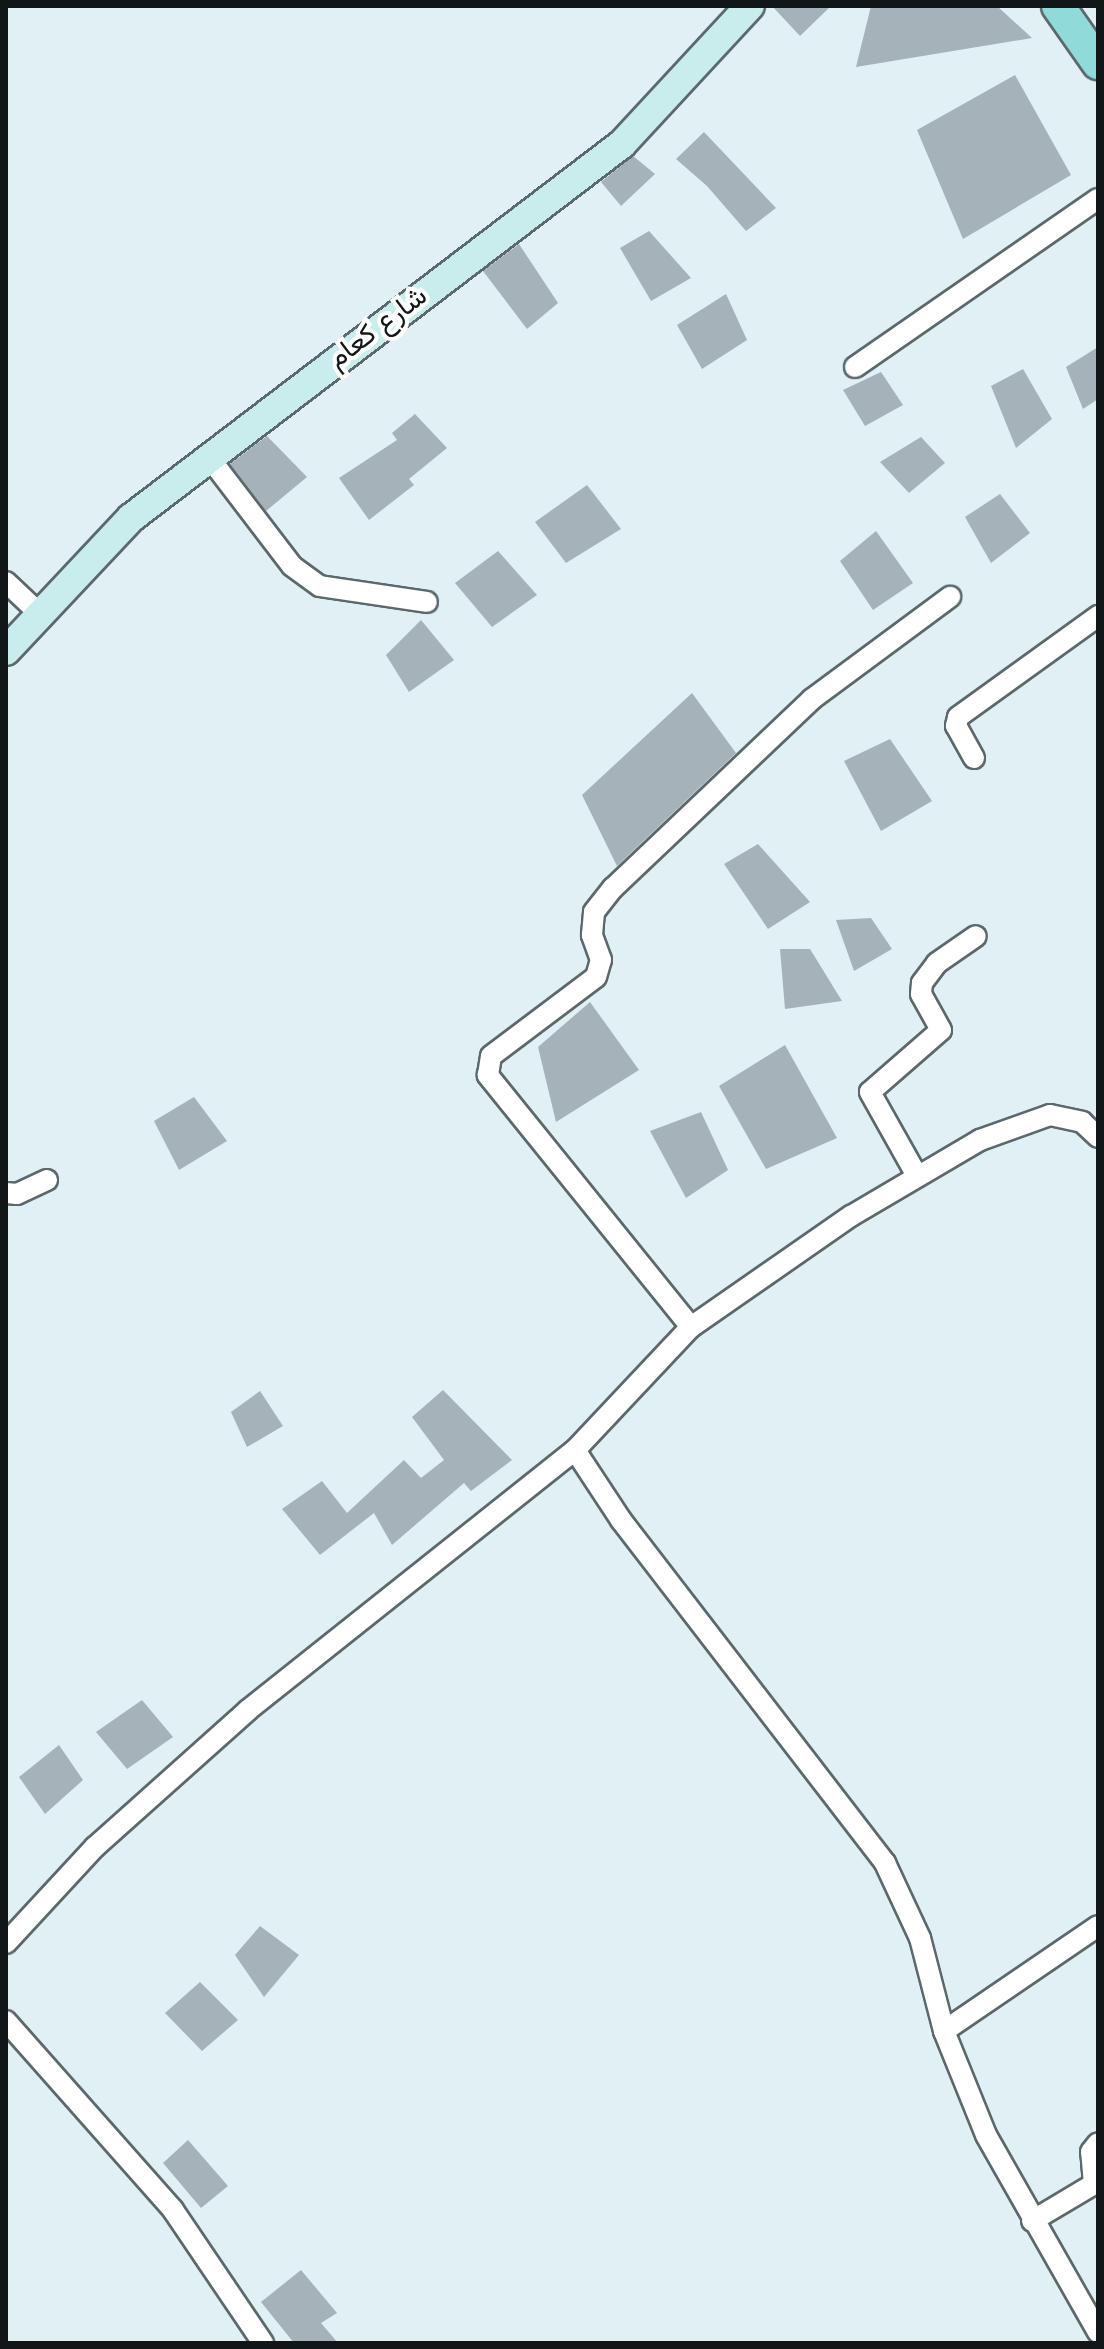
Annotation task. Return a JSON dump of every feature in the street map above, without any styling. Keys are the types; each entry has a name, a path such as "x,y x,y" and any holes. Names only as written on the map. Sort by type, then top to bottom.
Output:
{"main road":[{"path":"1058,6 1098,63"}],"street":[{"name":"شارع كعام","path":"6,651 131,518 208,456 622,144 750,6"},
{"path":"855,367 1098,199"},
{"path":"208,456 292,566 320,586 427,602"},
{"path":"6,582 40,614"},
{"path":"691,1327 488,1075 491,1056 596,977 601,960 592,935 594,912 613,888 812,699 950,597"},
{"path":"974,758 956,726 958,717 1098,616"},
{"path":"916,1174 870,1092 941,1030 921,994 922,983 937,963 976,936"},
{"path":"6,1943 95,1847 248,1710 575,1450 691,1327 916,1174 980,1140 1050,1115 1082,1122 1098,1137"},
{"path":"6,1193 17,1194 47,1180"},
{"path":"575,1450 621,1520 885,1863 920,1938 944,2031 986,2135 1032,2221 1098,2332"},
{"path":"944,2031 1098,1926"},
{"path":"6,2021 173,2210 263,2343"},
{"path":"1032,2221 1094,2184 1091,2152 1098,2143"}],"building":[{"path":"772,6 831,6 800,36"},
{"path":"871,6 997,6 1032,38 856,67"},
{"path":"1015,75 1071,175 963,239 917,130"},
{"path":"704,132 776,208 746,231 707,186 676,159"},
{"path":"633,156 655,174 621,206 601,182"},
{"path":"649,231 691,278 651,301 620,248"},
{"path":"519,244 558,303 527,329 483,271"},
{"path":"726,294 747,340 702,369 677,325"},
{"path":"1098,347 1098,399 1083,409 1066,367"},
{"path":"1023,369 1052,419 1016,448 991,386"},
{"path":"881,372 903,405 865,426 843,390"},
{"path":"415,414 447,448 409,479 414,485 369,520 339,478 397,440 392,433"},
{"path":"267,436 307,477 266,511 230,464"},
{"path":"921,437 945,463 909,493 880,462"},
{"path":"587,485 621,529 566,563 535,522"},
{"path":"1000,494 1030,533 991,563 965,517"},
{"path":"876,531 913,583 873,610 840,561"},
{"path":"498,551 537,595 492,627 455,583"},
{"path":"421,620 454,660 409,692 386,655"},
{"path":"692,693 736,753 617,866 582,795"},
{"path":"890,739 932,801 881,831 844,761"},
{"path":"758,844 810,902 768,929 724,864"},
{"path":"871,918 892,949 854,971 836,920"},
{"path":"780,949 810,949 842,1001 785,1009"},
{"path":"590,1002 639,1070 556,1122 538,1047"},
{"path":"785,1045 837,1138 766,1169 719,1086"},
{"path":"194,1097 227,1141 179,1170 154,1121"},
{"path":"701,1112 728,1170 686,1198 650,1131"},
{"path":"443,1390 512,1460 471,1491 464,1483 392,1545 374,1513 320,1555 282,1509 322,1481 347,1513 404,1460 421,1478 444,1460 412,1417"},
{"path":"260,1391 283,1426 247,1447 231,1412"},
{"path":"142,1700 173,1737 127,1769 96,1732"},
{"path":"59,1745 83,1780 45,1814 19,1777"},
{"path":"260,1926 299,1955 264,1997 235,1955"},
{"path":"200,1982 238,2020 202,2051 165,2013"},
{"path":"188,2140 228,2186 201,2208 163,2163"},
{"path":"301,2270 337,2313 321,2323 338,2343 294,2343 261,2302"}]}
